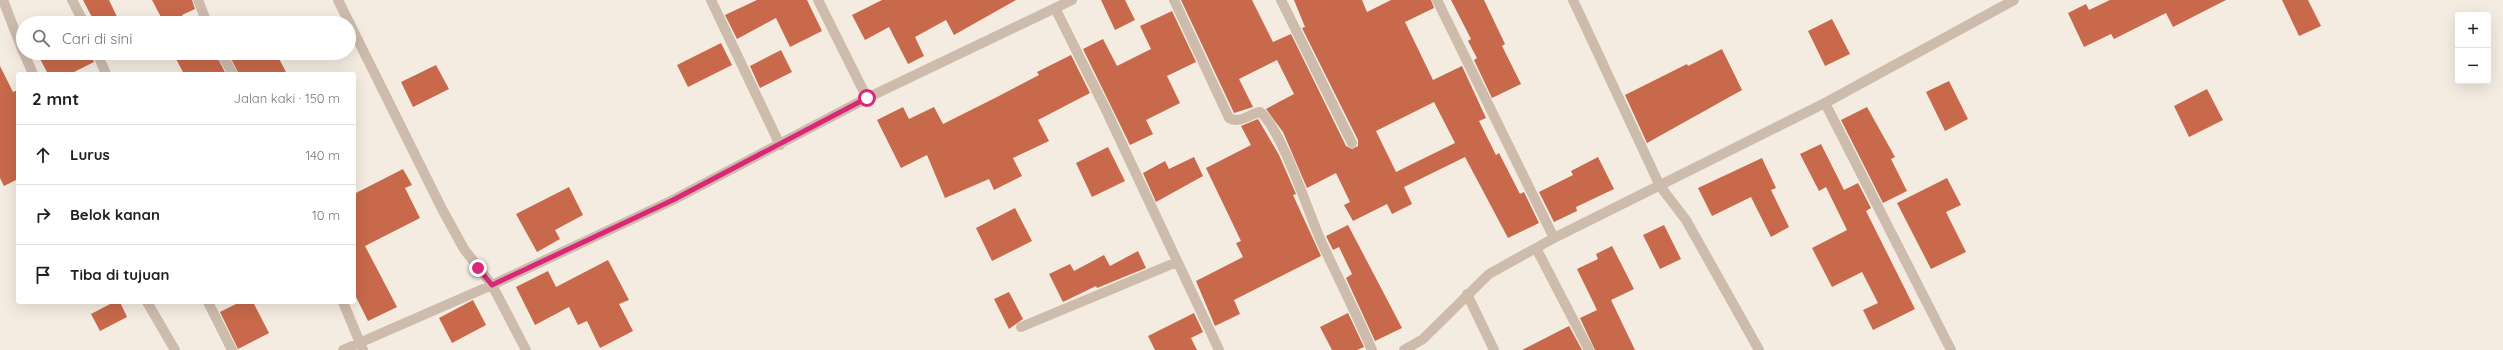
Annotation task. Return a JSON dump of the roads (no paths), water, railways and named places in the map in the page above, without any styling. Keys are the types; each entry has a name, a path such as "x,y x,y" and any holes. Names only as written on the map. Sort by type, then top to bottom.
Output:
{"street":[{"path":"3,0 16,34"},
{"path":"72,0 80,16"},
{"path":"198,0 204,16"},
{"path":"338,0 346,16"},
{"path":"711,0 780,145"},
{"path":"818,0 867,98"},
{"path":"343,350 362,346 673,200 867,98 1072,0"},
{"path":"1174,0 1229,118 1233,121 1243,119 1260,112 1266,117 1284,152 1321,241 1372,350"},
{"path":"1281,0 1352,143"},
{"path":"1437,0 1554,238"},
{"path":"1573,0 1660,186 1686,220 1759,350"},
{"path":"1404,350 1423,339 1489,274 1554,238 1824,103 2014,0"},
{"path":"1054,8 1104,108 1219,350"},
{"path":"356,36 464,250 492,285 526,350"},
{"path":"27,60 32,72"},
{"path":"100,60 105,72"},
{"path":"225,60 232,72"},
{"path":"1824,103 1950,350"},
{"path":"1536,248 1588,350"},
{"path":"1021,327 1177,262"},
{"path":"1467,294 1494,350"},
{"path":"148,304 175,350"},
{"path":"209,304 232,350"},
{"path":"344,304 362,346"}]}
